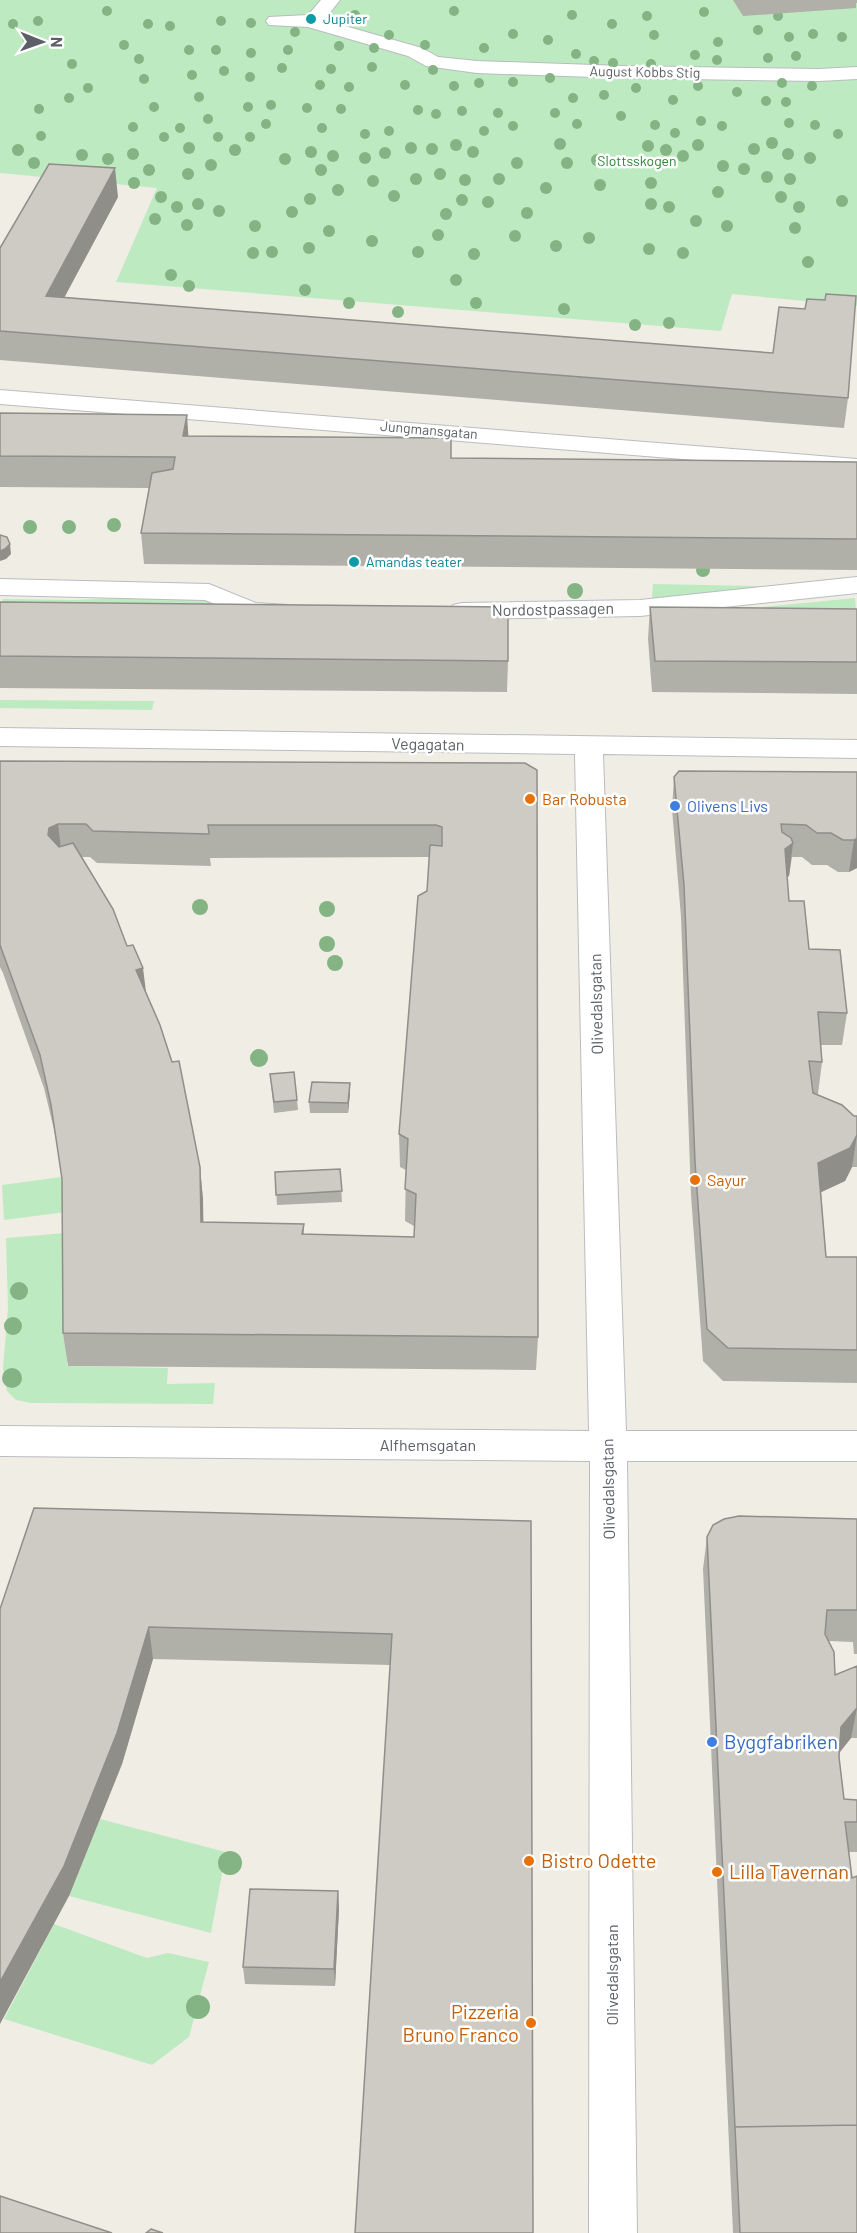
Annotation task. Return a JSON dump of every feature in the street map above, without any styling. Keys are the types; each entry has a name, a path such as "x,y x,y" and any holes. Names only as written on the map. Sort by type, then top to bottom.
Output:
{"street":[{"path":"276,21 313,21 331,0"},
{"name":"August Kobbs Stig","path":"313,21 332,29 415,52 433,62 477,67 612,72 819,75 857,73"},
{"name":"Jungmansgatan","path":"0,397 186,410 857,466"},
{"name":"Nordostpassagen","path":"442,611 640,608 857,585"},
{"path":"0,587 175,589 209,592 252,611 309,611"},
{"name":"Vegagatan","path":"0,737 857,748"},
{"name":"Olivedalsgatan","path":"589,746 610,1506 613,2233"},
{"name":"Alfhemsgatan","path":"0,1441 528,1446 607,1444 857,1446"}],"green space":[{"name":"Slottsskogen","path":"0,0 857,0 857,306 732,294 721,331 116,282 157,188 0,173"},
{"path":"653,584 767,587 655,601 652,597"},
{"path":"170,596 209,602 219,610 0,608 3,599 74,600"},
{"path":"855,598 857,621 761,623 763,607"},
{"path":"0,700 154,701 152,710 0,708"},
{"path":"61,1177 66,1212 4,1220 2,1185"},
{"path":"65,1233 67,1366 168,1368 167,1384 215,1383 213,1404 31,1403 16,1400 7,1391 3,1368 8,1308 6,1238"},
{"path":"100,1819 226,1852 211,1933 69,1896"},
{"path":"54,1924 147,1958 168,1953 209,1962 189,2037 152,2065 4,2019"}],"building":[{"path":"49,164 115,168 46,296 773,353 779,307 805,309 807,299 825,300 826,294 856,296 848,398 0,331 0,248"},
{"path":"0,413 187,415 183,436 451,438 451,458 857,462 857,539 141,533 152,473 173,469 175,457 0,456"},
{"path":"0,535 7,537 10,544 0,551"},
{"path":"0,602 508,607 508,661 0,656"},
{"path":"650,607 857,609 857,662 655,661"},
{"path":"0,761 525,763 537,770 538,1337 63,1333 62,1179 51,1105 40,1055 0,945","holes":["58,824 86,824 93,831 209,834 208,825 436,825 442,827 442,846 430,845 427,891 418,896 399,1134 408,1139 405,1189 416,1194 414,1237 302,1234 304,1224 201,1222 200,1167 179,1061 172,1062 160,1025 136,970 143,968 133,945 127,946 113,909 73,843 59,847 48,835 49,828"]},
{"path":"679,771 857,772 857,838 843,840 831,833 817,833 806,825 781,824 782,832 791,838 793,843 785,849 789,901 804,901 809,949 840,950 847,1013 818,1012 822,1062 809,1061 813,1093 842,1105 857,1116 857,1135 850,1148 818,1163 826,1257 857,1257 857,1350 728,1348 707,1329 695,1162 684,885 674,777"},
{"path":"294,1072 297,1100 274,1102 270,1074"},
{"path":"312,1082 350,1083 348,1103 309,1102"},
{"path":"340,1169 342,1191 276,1195 275,1172"},
{"path":"34,1508 531,1521 533,2233 355,2233 392,1634 149,1627 117,1733 64,1866 0,1982 0,1609"},
{"path":"739,1516 857,1519 857,1610 827,1610 825,1634 834,1652 835,1675 857,1666 857,1708 841,1727 839,1757 844,1799 857,1800 857,1822 845,1822 852,1878 857,1876 857,2125 735,2128 707,1537 713,1525 724,1519"},
{"path":"250,1889 338,1891 334,1969 243,1967"},
{"path":"857,2125 857,2233 740,2233 735,2127"},
{"path":"0,2196 112,2233 0,2233"},
{"path":"151,2229 163,2233 146,2233"}],"place":[{"name":"Jupiter","path":"311,19"},
{"name":"Amandas teater","path":"354,562"},
{"name":"Bar Robusta","path":"530,799"},
{"name":"Olivens Livs","path":"675,806"},
{"name":"Sayur","path":"695,1180"},
{"name":"Byggfabriken","path":"712,1742"},
{"name":"Bistro Odette","path":"529,1861"},
{"name":"Lilla Tavernan","path":"717,1872"},
{"name":"Pizzeria Bruno Franco","path":"531,2023"}]}
